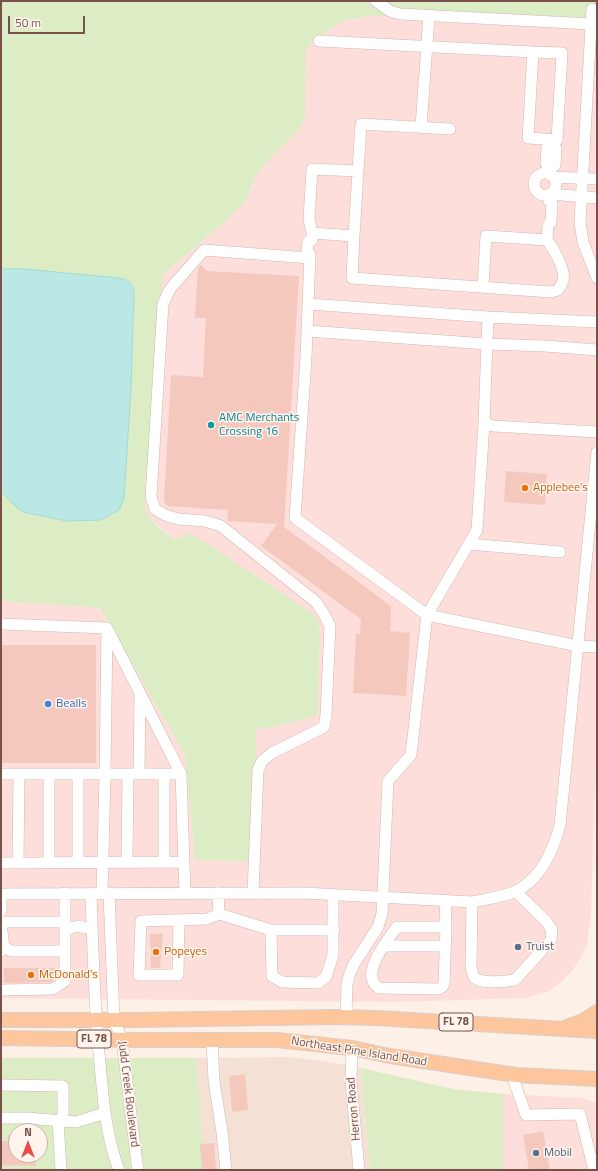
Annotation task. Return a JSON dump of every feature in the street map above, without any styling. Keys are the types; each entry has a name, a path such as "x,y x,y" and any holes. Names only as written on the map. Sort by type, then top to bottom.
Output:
{"main road":[{"path":"561,1029 583,1021 597,1012"},
{"name":"Northeast Pine Island Road","path":"1,1020 346,1017 597,1031"},
{"name":"Northeast Pine Island Road","path":"1,1038 277,1040 352,1048 390,1056 512,1075 597,1079"}],"street":[{"path":"376,1 390,11 400,14 592,24"},
{"path":"592,9 580,222 583,242 597,278"},
{"path":"421,127 429,16"},
{"path":"320,40 562,53 557,140 551,142 528,138 533,52"},
{"path":"450,129 361,124 352,278 551,292 558,290 563,280 562,270 555,249 548,240 548,225 544,221 545,202 556,187 555,180 546,164 547,147 551,142"},
{"path":"358,172 312,169 309,219 312,236 308,242 307,251 310,256 309,304 295,518 427,615 578,646 597,647"},
{"path":"597,179 551,173 540,175 537,177 534,184 534,187 538,193 542,195 597,198"},
{"path":"312,236 354,236"},
{"path":"483,287 486,236 548,240"},
{"path":"253,893 258,770 262,761 272,753 324,727 326,715 330,626 316,602 221,526 205,521 178,519 165,515 155,509 151,497 163,304 170,289 204,250 310,256"},
{"path":"309,304 488,318 597,322"},
{"path":"346,1017 347,984 350,974 354,964 378,927 382,914 388,781 411,755 427,615 477,530 484,422 488,318"},
{"path":"307,331 487,344 597,350"},
{"path":"484,422 492,426 597,432"},
{"path":"1,911 1,894 253,893 333,895 472,902 495,898 515,891 533,879 545,863 554,846 560,825 597,452"},
{"path":"469,544 560,552"},
{"path":"1,624 107,628"},
{"path":"107,628 181,774 185,893"},
{"path":"101,893 105,774 107,628"},
{"path":"127,862 140,692"},
{"path":"1,774 181,774"},
{"path":"18,862 19,774"},
{"path":"49,774 49,862"},
{"path":"78,774 78,862"},
{"path":"164,774 164,862"},
{"path":"1,863 184,862"},
{"path":"472,902 471,968 474,977 480,981 497,982 515,980 551,940 552,930 546,920 515,891"},
{"path":"1,990 53,989 65,981 65,893"},
{"name":"Judd Creek Boulevard","path":"101,893 92,929 95,1020 105,1114 113,1154 119,1170"},
{"name":"Judd Creek Boulevard","path":"101,893 114,1020 122,1040 137,1170"},
{"path":"218,893 218,914"},
{"path":"271,930 272,976 282,982 318,982 326,977 333,956 333,895"},
{"path":"445,901 446,927 444,984 442,987 439,989 379,988 374,985 372,980 374,962 397,927 446,927"},
{"path":"179,920 178,975 139,975 141,920 207,919 218,914 271,930 334,930"},
{"path":"65,951 10,951 3,949 1,923 78,926 92,929"},
{"path":"385,946 445,946"},
{"path":"212,1040 214,1081 226,1170"},
{"name":"Herron Road","path":"352,1048 351,1081 359,1170"},
{"path":"512,1075 526,1115 580,1114 593,1166 597,1166"},
{"path":"1,1085 63,1086 61,1170"},
{"path":"1,1118 26,1118 76,1122 105,1114"}],"shaded area":[{"path":"376,16 430,16 597,22 597,765 594,805 591,915 587,944 580,959 571,972 560,983 548,992 526,998 395,1002 1,998 1,601 100,608 185,755 195,860 256,861 256,729 267,728 316,716 318,711 319,622 184,535 175,540 150,519 146,512 145,507 163,275 232,215 246,200 256,176 265,164 300,129 305,119 306,51 310,45 326,32 345,20"},
{"path":"289,1057 361,1068 370,1170 205,1170 196,1058"},
{"path":"503,1094 581,1098 597,1103 597,1170 503,1170"}],"green space":[{"path":"1,1 597,1 597,22 430,16 376,16 345,20 326,32 310,45 306,51 305,119 300,129 265,164 256,176 246,200 232,215 163,275 145,507 149,517 157,526 175,540 184,535 194,535 314,614 319,622 318,711 316,716 267,728 256,729 256,861 195,860 185,755 100,608 1,601 1,491 14,505 39,516 67,521 101,520 119,510 131,387 134,291 130,282 127,280 25,269 1,269"},
{"path":"1,1058 196,1058 205,1170 1,1170"},
{"path":"361,1068 453,1089 503,1094 503,1170 370,1170"}],"water":[{"path":"1,269 25,269 125,279 133,288 131,387 124,498 119,510 101,520 67,521 23,512 1,491"}],"building":[{"path":"201,265 206,271 299,276 284,527 391,606 390,631 410,633 406,696 353,693 356,633 360,634 361,619 261,546 277,524 227,521 228,510 167,506 164,501 171,375 203,377 206,318 195,318 198,268"},
{"name":"Applebee's","path":"506,471 547,474 545,505 504,502"},
{"name":"Bealls","path":"1,645 96,645 96,763 1,763"},
{"name":"Popeyes","path":"150,934 163,934 160,968 151,968"},
{"name":"McDonald's","path":"4,968 58,968 58,977 51,982 4,983"},
{"path":"245,1074 248,1110 232,1112 229,1076"},
{"name":"Mobil","path":"543,1131 550,1170 529,1170 523,1135"},
{"path":"1,1141 8,1141 8,1163 36,1163 36,1166 1,1165"},
{"path":"214,1143 216,1170 202,1170 200,1144"}],"place":[{"name":"AMC Merchants Crossing 16","path":"211,425"},
{"name":"Applebee's","path":"525,488"},
{"name":"Bealls","path":"48,704"},
{"name":"Truist","path":"518,947"},
{"name":"Popeyes","path":"156,952"},
{"name":"McDonald's","path":"31,975"},
{"name":"Mobil","path":"536,1153"}]}
